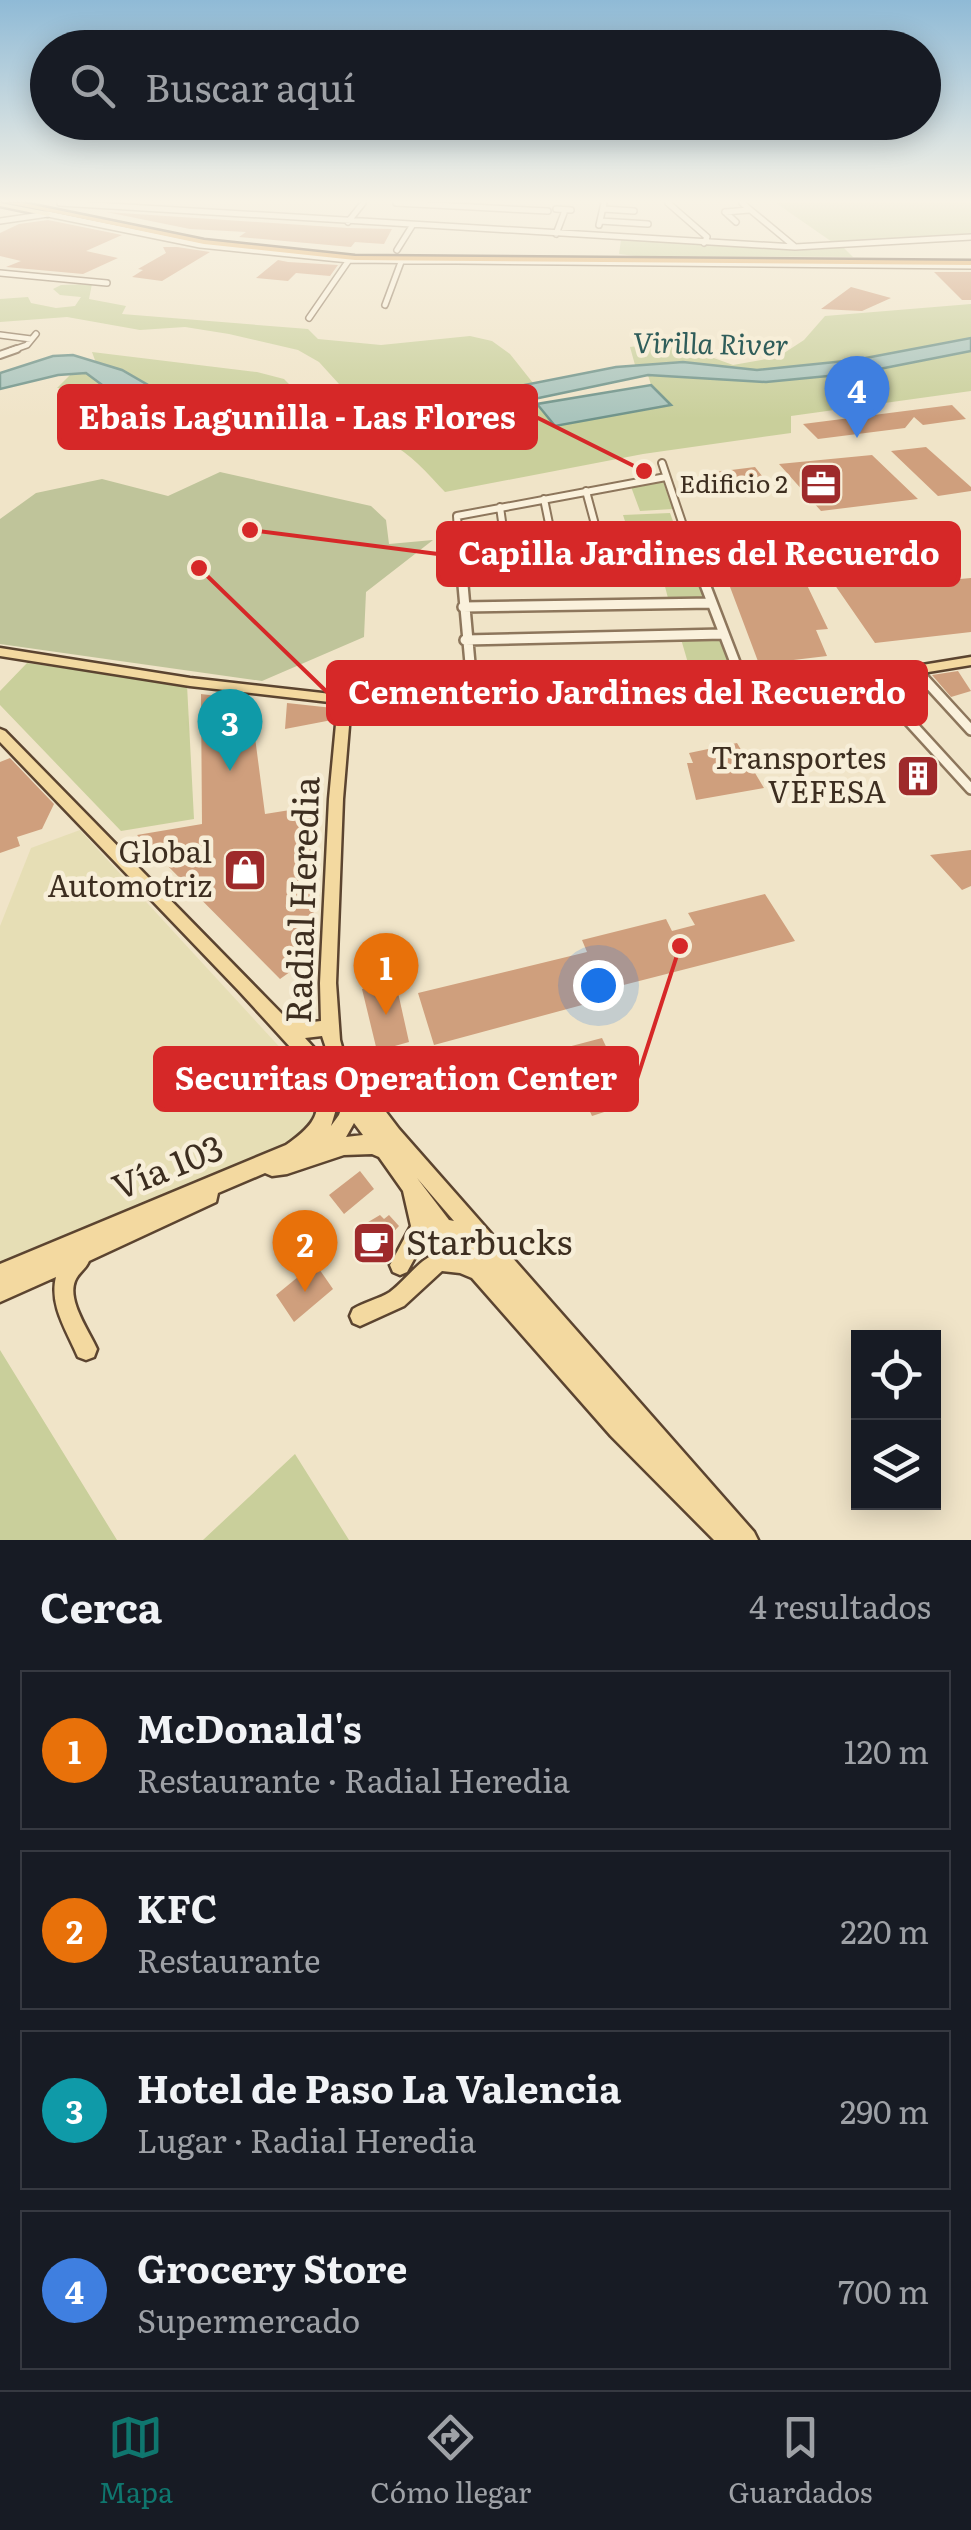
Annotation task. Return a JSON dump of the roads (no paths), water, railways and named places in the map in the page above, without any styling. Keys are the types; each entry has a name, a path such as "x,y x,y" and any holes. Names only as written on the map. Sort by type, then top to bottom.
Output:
{"main road":[{"path":"0,654 302,697 345,699 472,686 916,670 971,661"},
{"name":"Radial Heredia","path":"345,699 336,799 330,1028 335,1052 346,1074 430,1179 746,1540"},
{"name":"Radial Heredia","path":"0,734 251,991 352,1106 444,1228 624,1435 731,1540"},
{"path":"251,991 297,1029 317,1032 330,1028"},
{"name":"Vía 103","path":"13,1279 64,1246 293,1152 318,1134 327,1117 328,1096 320,1076 297,1042"},
{"path":"272,1168 325,1144 339,1131 352,1106 346,1074"},
{"path":"272,1168 302,1164 353,1142 372,1143 386,1151"},
{"name":"Vía 103","path":"13,1279 272,1168"},
{"path":"400,1170 418,1207 421,1227 400,1265"},
{"path":"86,1349 61,1291 70,1268 191,1205"},
{"path":"444,1228 462,1233 592,1384 697,1485"},
{"path":"360,1316 396,1299 436,1262 456,1260 485,1275"}],"street":[{"path":"2,275 107,282"},
{"path":"309,318 339,275"},
{"path":"385,304 396,275"},
{"path":"0,335 33,336 27,345 0,355"},
{"path":"662,464 740,678"},
{"path":"472,686 457,516 666,477"},
{"path":"586,491 608,573"},
{"path":"544,499 560,574"},
{"path":"500,506 510,575"},
{"path":"461,577 700,570"},
{"path":"463,607 712,603"},
{"path":"465,640 723,634"},
{"path":"916,670 971,730"},
{"path":"865,672 971,789"}],"water":[{"path":"971,338 971,351 859,373 766,382 648,375 534,399 269,435 213,432 148,419 86,373 58,375 0,389 0,373 53,356 73,355 122,370 169,397 207,412 254,418 295,417 468,396 616,367 683,362 757,370 855,360"},
{"path":"651,385 671,405 555,426 537,404"}],"place":[{"name":"Grocery Store","path":"857,438"},
{"name":"Ebais Lagunilla - Las Flores","path":"644,471"},
{"name":"Edificio 2","path":"821,484"},
{"name":"Capilla Jardines del Recuerdo","path":"250,530"},
{"name":"Cementerio Jardines del Recuerdo","path":"199,568"},
{"name":"Hotel de Paso La Valencia","path":"230,771"},
{"name":"Transportes VEFESA","path":"918,776"},
{"name":"Global Automotriz","path":"245,870"},
{"name":"Securitas Operation Center","path":"680,946"},
{"name":"McDonald's","path":"386,1015"},
{"name":"Starbucks","path":"374,1243"},
{"name":"KFC","path":"305,1292"}],"water label":[{"name":"Virilla River","path":"711,344"}]}
